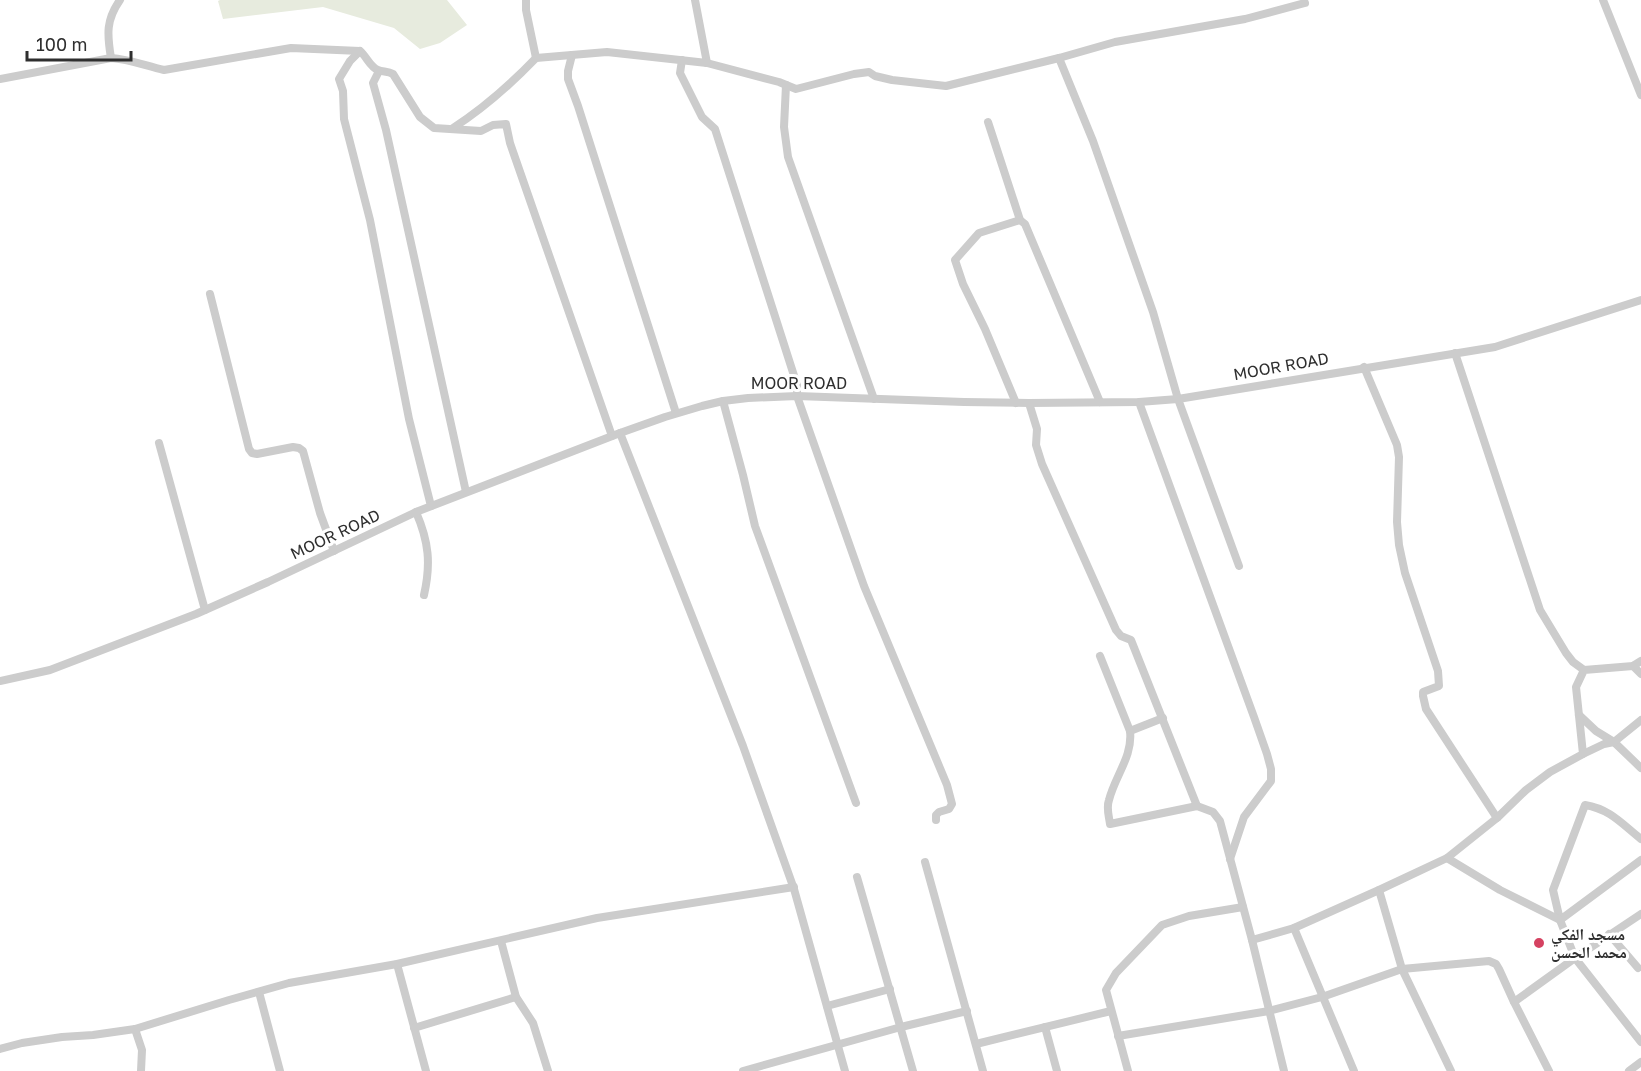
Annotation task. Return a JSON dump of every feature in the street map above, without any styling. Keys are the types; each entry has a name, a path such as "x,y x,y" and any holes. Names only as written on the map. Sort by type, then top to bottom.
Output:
{"street":[{"path":"111,58 108,28 112,11 120,0"},
{"path":"526,0 536,58"},
{"path":"695,0 706,63"},
{"path":"1603,0 1641,94"},
{"path":"453,128 478,112 536,58 607,52 682,60 706,63 800,89 869,72 875,76 892,80 946,86 1115,42 1245,19 1305,3"},
{"path":"0,79 111,58 126,58 164,70 291,48 360,51 379,71 389,71 393,74 420,117 435,128 481,131 493,124 506,124 510,143 616,434 743,746 794,887 845,1071"},
{"path":"360,51 350,61 339,79 344,119 370,220 408,419 431,506"},
{"path":"572,55 568,79 676,413"},
{"path":"1059,58 1093,141 1153,312 1178,399 1239,566"},
{"path":"682,60 680,73 702,117 715,129 797,385 796,396 864,586 947,785 952,804 949,809 939,812 936,820"},
{"path":"379,71 373,83 375,97 386,130 466,492"},
{"path":"786,85 784,127 788,157 874,399"},
{"path":"988,122 1020,220 1025,224 1100,402"},
{"path":"1016,403 963,284 955,260 979,232 1020,220"},
{"path":"210,294 249,449 252,453 257,454 293,447 303,451 320,513 334,551"},
{"name":"MOOR ROAD","path":"0,681 50,670 205,610 416,512 466,492 616,434 676,413 723,401 796,396 1016,403 1139,402 1178,399 1495,347 1641,300"},
{"path":"1455,354 1540,610 1566,653 1584,670 1637,663 1641,674"},
{"path":"1364,367 1397,445 1399,545 1405,573 1438,671 1439,686 1423,692 1426,709 1497,818"},
{"path":"723,401 754,526 856,803"},
{"path":"1139,402 1257,725 1270,769 1271,781 1244,817 1230,859"},
{"path":"1029,403 1037,429 1036,445 1042,464 1116,630 1121,636 1131,640 1197,806"},
{"path":"159,443 205,610"},
{"path":"416,512 427,545 429,568 424,595"},
{"path":"1100,656 1131,738 1126,759 1108,800 1110,824 1197,806 1213,812 1220,821 1284,1071"},
{"path":"1583,754 1576,687 1584,670"},
{"path":"1579,715 1614,742 1641,768"},
{"path":"1130,731 1163,718"},
{"path":"1252,940 1294,928 1447,858 1550,772 1597,747 1614,742 1641,720"},
{"path":"1641,839 1606,811 1585,805 1553,890 1560,920 1575,958 1641,1042"},
{"path":"1447,858 1500,890 1560,920"},
{"path":"1560,920 1641,860"},
{"path":"925,862 983,1071"},
{"path":"857,877 913,1071"},
{"path":"0,1049 62,1037 135,1029 298,982 397,964 619,914 794,887"},
{"path":"1379,890 1402,969 1451,1071"},
{"path":"1128,1071 1106,990 1116,973 1162,925 1189,916 1243,907"},
{"path":"1514,1002 1641,914"},
{"path":"1294,928 1354,1071"},
{"path":"1609,934 1638,968"},
{"path":"501,941 516,997 533,1023 548,1071"},
{"path":"1118,1036 1269,1011 1322,997 1402,969 1489,961 1496,964 1550,1071"},
{"path":"397,964 426,1071"},
{"path":"827,1006 890,989"},
{"path":"258,992 280,1071"},
{"path":"414,1028 516,997"},
{"path":"743,1071 771,1067 838,1044 967,1011"},
{"path":"976,1044 1111,1011"},
{"path":"1045,1027 1057,1071"},
{"path":"135,1029 141,1050 141,1071"},
{"path":"1629,1071 1641,1062"}],"shaded area":[{"path":"447,0 467,25 440,43 420,49 394,28 323,7 223,19 218,1"}],"place":[{"name":"مسجد الفكي محمد الحسن","path":"1539,943"}]}
